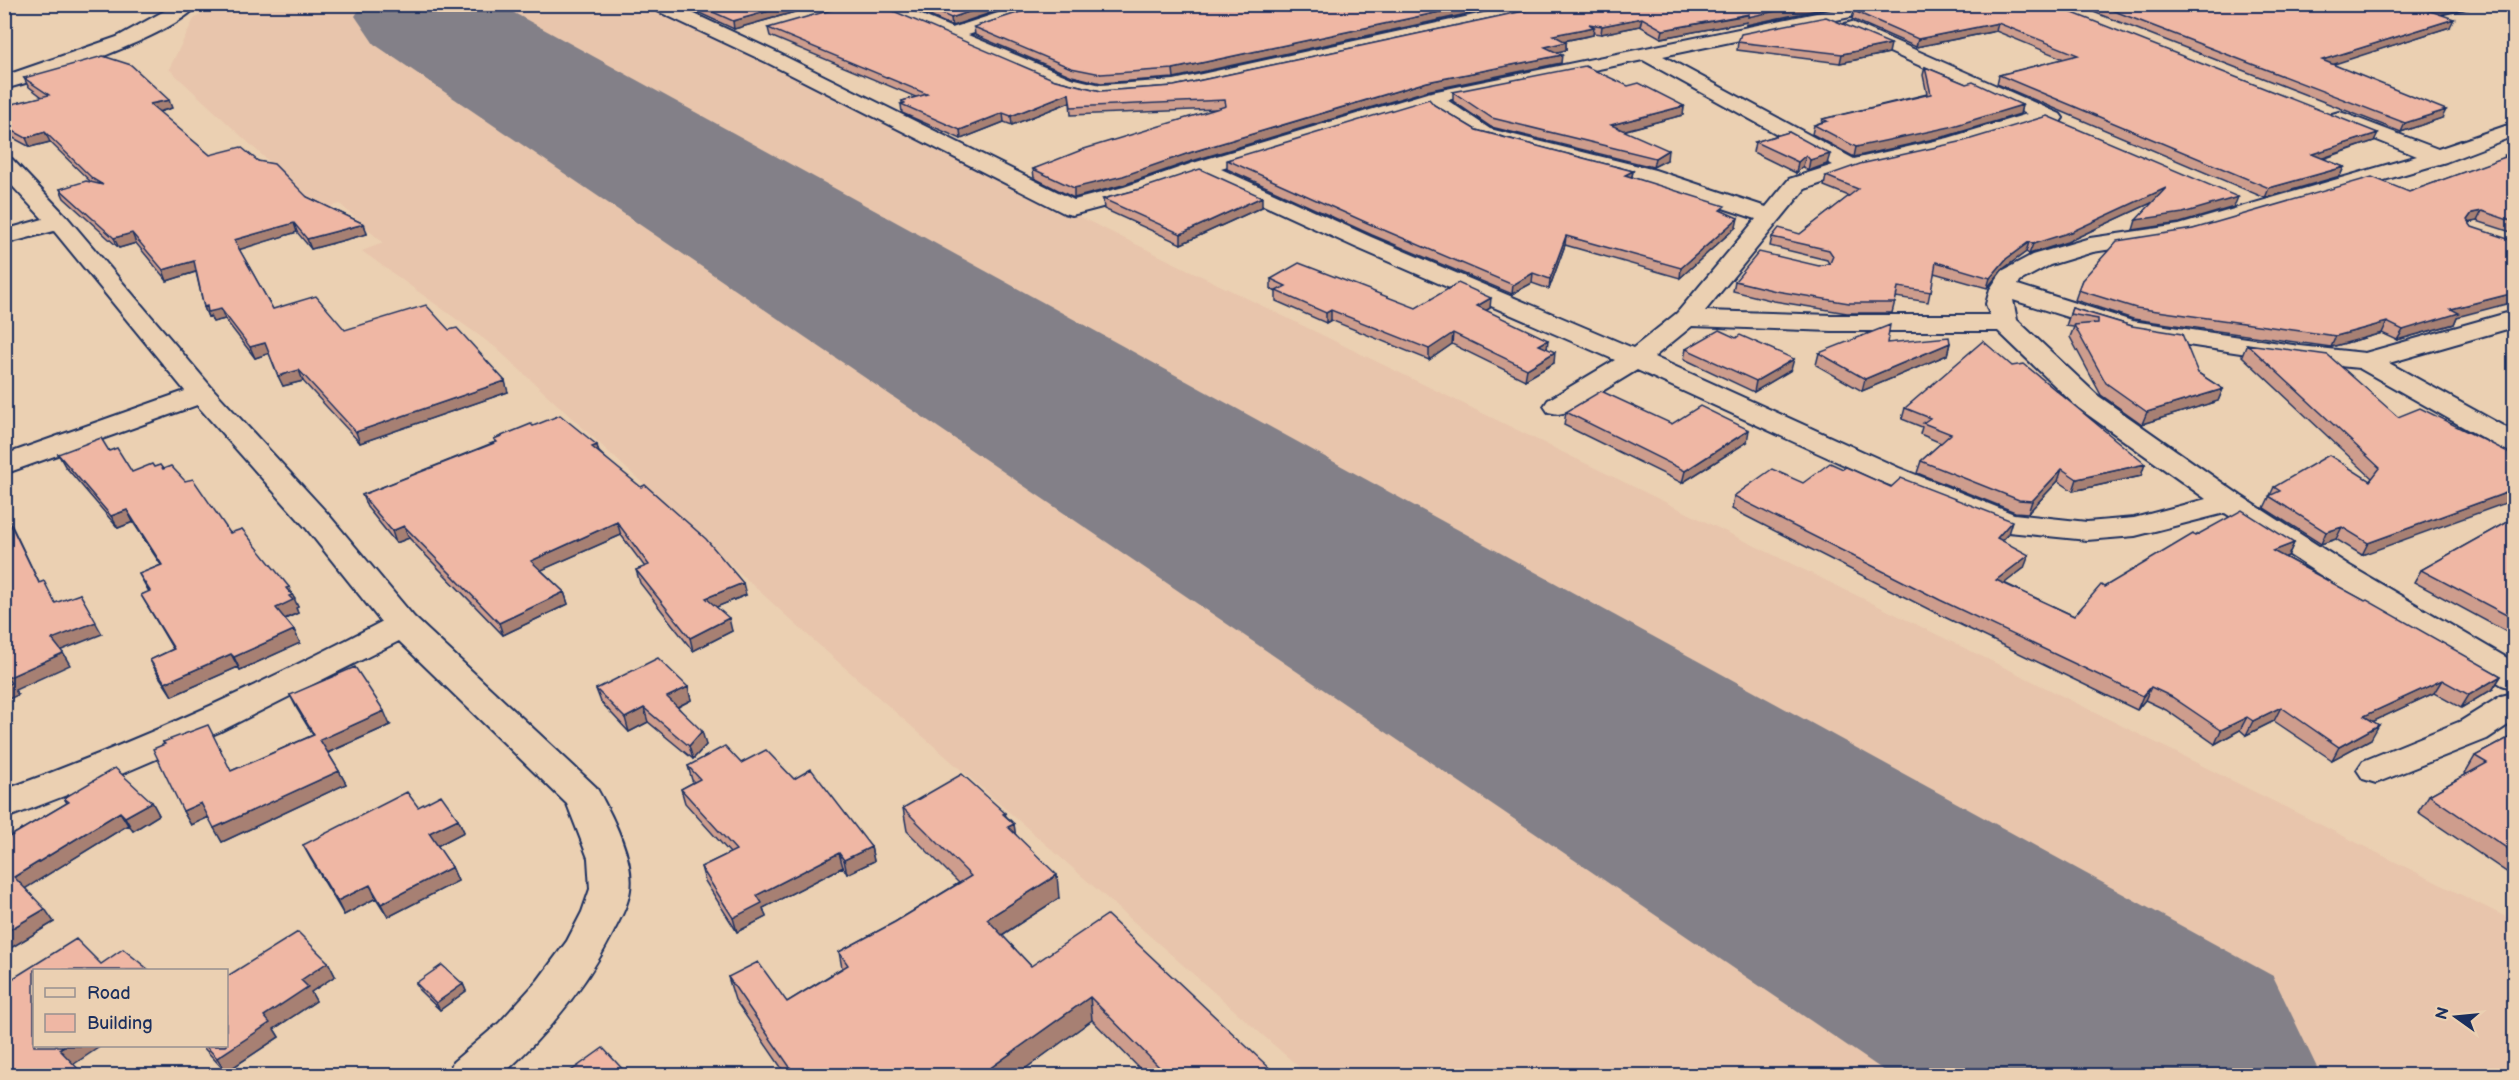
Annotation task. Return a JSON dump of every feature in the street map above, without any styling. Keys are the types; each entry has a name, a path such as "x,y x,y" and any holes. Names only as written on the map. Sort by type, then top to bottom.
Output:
{"street":[{"path":"4,83 100,50 156,26 190,4"},
{"path":"657,4 1072,208 1132,192 1201,168 1434,97 1889,4"},
{"path":"880,4 1064,82 1101,91 1174,86 1546,5"},
{"path":"951,34 1046,4"},
{"path":"1802,4 2067,124"},
{"path":"731,39 762,31"},
{"path":"1645,53 1694,83 1750,110 1851,166"},
{"path":"1434,97 1442,108 1484,133 1647,175 1771,216"},
{"path":"2318,110 2438,157"},
{"path":"1558,406 1636,359 1686,318 1755,253 1771,216 1797,184 1851,166 1953,143 2045,115"},
{"path":"2514,129 2438,157 2181,232 2090,245 2042,260 2011,276 2002,289 1999,304 2005,323 2087,401 2230,502 2339,573 2514,677"},
{"path":"4,164 59,222 202,394 317,521 402,625 583,797 608,858 610,889 603,912 582,952 553,993 515,1036 469,1076"},
{"path":"1201,168 1342,232 1636,359 1888,474 2008,523 2087,531 2135,527 2230,502"},
{"path":"2230,194 2263,208"},
{"path":"4,237 59,222"},
{"path":"2002,289 2128,327 2300,354 2367,361 2514,319"},
{"path":"1686,318 1832,323 2005,323"},
{"path":"2367,361 2514,444"},
{"path":"4,465 202,394"},
{"path":"4,805 164,743 309,676 402,625"},
{"path":"2376,770 2474,730 2514,705"}],"shaded area":[{"path":"213,5 645,5 2022,676 2514,921 2514,1075 1308,1075 794,623 495,347 362,251 383,243 340,204 321,210 169,69 194,19"}],"building":[{"path":"695,4 794,4 733,21"},
{"path":"852,4 877,4 1055,80 1101,91 1174,86 1556,4 1810,4 1748,17 1749,14 1663,30 1642,18 1602,26 1589,24 1594,27 1553,35 1566,42 1545,47 1562,55 1427,82 1192,152 1123,176 1074,188 1033,169 1084,149 1226,106 1225,100 1071,107 1069,93 1011,116 1003,113 960,130 901,104 905,103 902,101 927,94 768,28"},
{"path":"920,4 992,4 951,18"},
{"path":"1045,4 1477,4 1173,69 1101,74 1071,68 974,27"},
{"path":"1887,4 2050,4 2378,133 2312,154 2344,167 2269,188 1999,75 2078,55 1998,23 1918,39 1854,11"},
{"path":"2096,4 2455,4 2427,10 2454,19 2322,60 2446,110 2405,123"},
{"path":"1826,17 1891,44 1842,54 1738,42 1741,34"},
{"path":"103,56 131,65 169,100 150,104 210,155 241,147 258,161 274,164 307,197 364,224 307,239 294,223 234,240 273,309 316,296 345,330 426,305 449,330 457,328 505,381 356,432 299,370 278,376 265,343 250,347 221,309 208,312 207,306 204,307 194,261 163,270 132,233 114,238 60,189 86,181 103,185 93,179 45,132 26,138 4,126 4,106 49,95 24,78"},
{"path":"1585,66 1628,86 1639,83 1684,106 1611,125 1668,150 1655,158 1492,118 1453,92"},
{"path":"1925,67 1966,84 1973,82 2022,105 1950,127 1856,147 1814,125 1827,121 1823,119 1931,94"},
{"path":"1429,99 1434,105 1476,130 1633,171 1625,175 1725,206 1720,210 1738,218 1681,268 1566,236 1550,279 1533,273 1513,285 1227,160"},
{"path":"2047,116 2238,197 2183,213 2136,220 2166,188 2071,232 2033,244 2029,242 2006,259 1990,278 1936,262 1931,292 1898,287 1895,303 1849,303 1776,291 1735,281 1759,252 1819,266 1830,263 1833,256 1829,250 1772,237 1779,228 1800,234 1858,189 1826,176 1860,164 1964,141"},
{"path":"1789,132 1830,154 1810,160 1806,155 1798,162 1755,142"},
{"path":"2514,152 2514,222 2482,211 2472,213 2467,220 2472,227 2514,241 2514,293 2451,309 2459,313 2403,330 2387,322 2336,336 2136,308 2078,290 2082,280 2117,241 2193,229 2372,177 2409,192"},
{"path":"1200,169 1262,197 1181,234 1103,199 1140,189"},
{"path":"1299,263 1416,308 1458,283 1491,298 1477,306 1548,340 1539,345 1555,352 1527,369 1453,333 1429,349 1331,310 1326,313 1276,291 1286,286 1271,279"},
{"path":"2072,308 2132,326 2182,334 2198,373 2223,389 2147,412 2106,383 2074,325 2098,323 2098,319 2070,314"},
{"path":"1890,325 1887,343 1949,337 1950,343 1865,379 1819,353"},
{"path":"1719,330 1736,338 1740,335 1794,359 1756,381 1686,349"},
{"path":"1983,341 2012,366 2024,364 2145,464 2077,479 2062,469 2032,501 2019,500 1921,461 1951,434 1923,423 1930,418 1905,408"},
{"path":"2247,344 2328,355 2398,417 2420,408 2514,455 2514,490 2368,543 2342,527 2326,532 2269,496 2280,491 2274,487 2329,455 2370,481 2380,468"},
{"path":"1601,391 1672,424 1700,406 1749,430 1685,471 1566,412"},
{"path":"560,415 597,445 592,447 641,487 645,485 706,539 743,583 706,598 729,618 690,638 636,570 649,565 617,522 531,561 564,592 499,623 404,526 392,531 362,495 497,442 494,439 531,424 533,426"},
{"path":"101,438 109,451 117,448 132,472 152,464 154,467 160,465 163,469 171,466 185,481 193,479 230,533 242,529 289,587 286,588 293,600 276,608 294,630 234,657 231,654 165,683 150,660 174,649 141,595 150,591 139,574 162,565 127,510 111,516 58,454"},
{"path":"1830,463 1843,469 1846,467 1891,487 1901,478 2012,521 1997,538 2029,555 1996,580 2074,616 2101,585 2104,587 2193,534 2195,536 2242,510 2294,543 2273,551 2365,601 2367,600 2501,676 2469,695 2442,680 2364,716 2379,725 2339,747 2281,707 2253,721 2247,717 2221,730 2172,697 2151,687 2143,696 1940,600 1734,496 1772,469 1803,483"},
{"path":"4,517 7,517 39,583 44,581 55,603 80,594 96,622 52,639 63,653 7,678 11,683 4,686"},
{"path":"2514,518 2514,619 2421,570"},
{"path":"658,658 688,687 667,697 702,731 689,746 644,708 625,718 596,689"},
{"path":"355,667 384,711 320,740 339,771 214,828 201,803 183,811 153,749 165,744 163,742 208,725 231,771 314,735 290,695"},
{"path":"2514,735 2514,853 2429,795 2487,763 2475,756"},
{"path":"725,746 741,763 766,750 794,779 811,769 871,847 844,860 839,853 757,895 762,903 733,918 701,867 736,850 681,789 700,779 688,766"},
{"path":"115,768 152,802 125,817 120,812 14,877 45,909 4,933 4,840 69,802 64,798"},
{"path":"962,774 1005,813 1003,814 1014,824 1008,827 1057,875 987,919 1031,966 1107,915 1278,1076 1168,1076 1090,997 979,1076 796,1076 728,977 758,962 787,1002 848,965 839,952 895,922 971,876 903,808"},
{"path":"407,792 418,807 441,795 458,819 429,833 452,867 381,904 370,885 337,901 303,845"},
{"path":"298,932 328,962 301,980 308,987 264,1016 270,1023 217,1058 207,1047 228,1047 228,976"},
{"path":"76,939 101,964 123,949 148,969 33,969 33,1047 62,1047 59,1049 85,1076 4,1076 4,984"},
{"path":"442,965 463,984 436,1003 416,983"},
{"path":"603,1048 629,1076 564,1076"}],"runway":[{"path":"421,16 2157,1076"}]}
